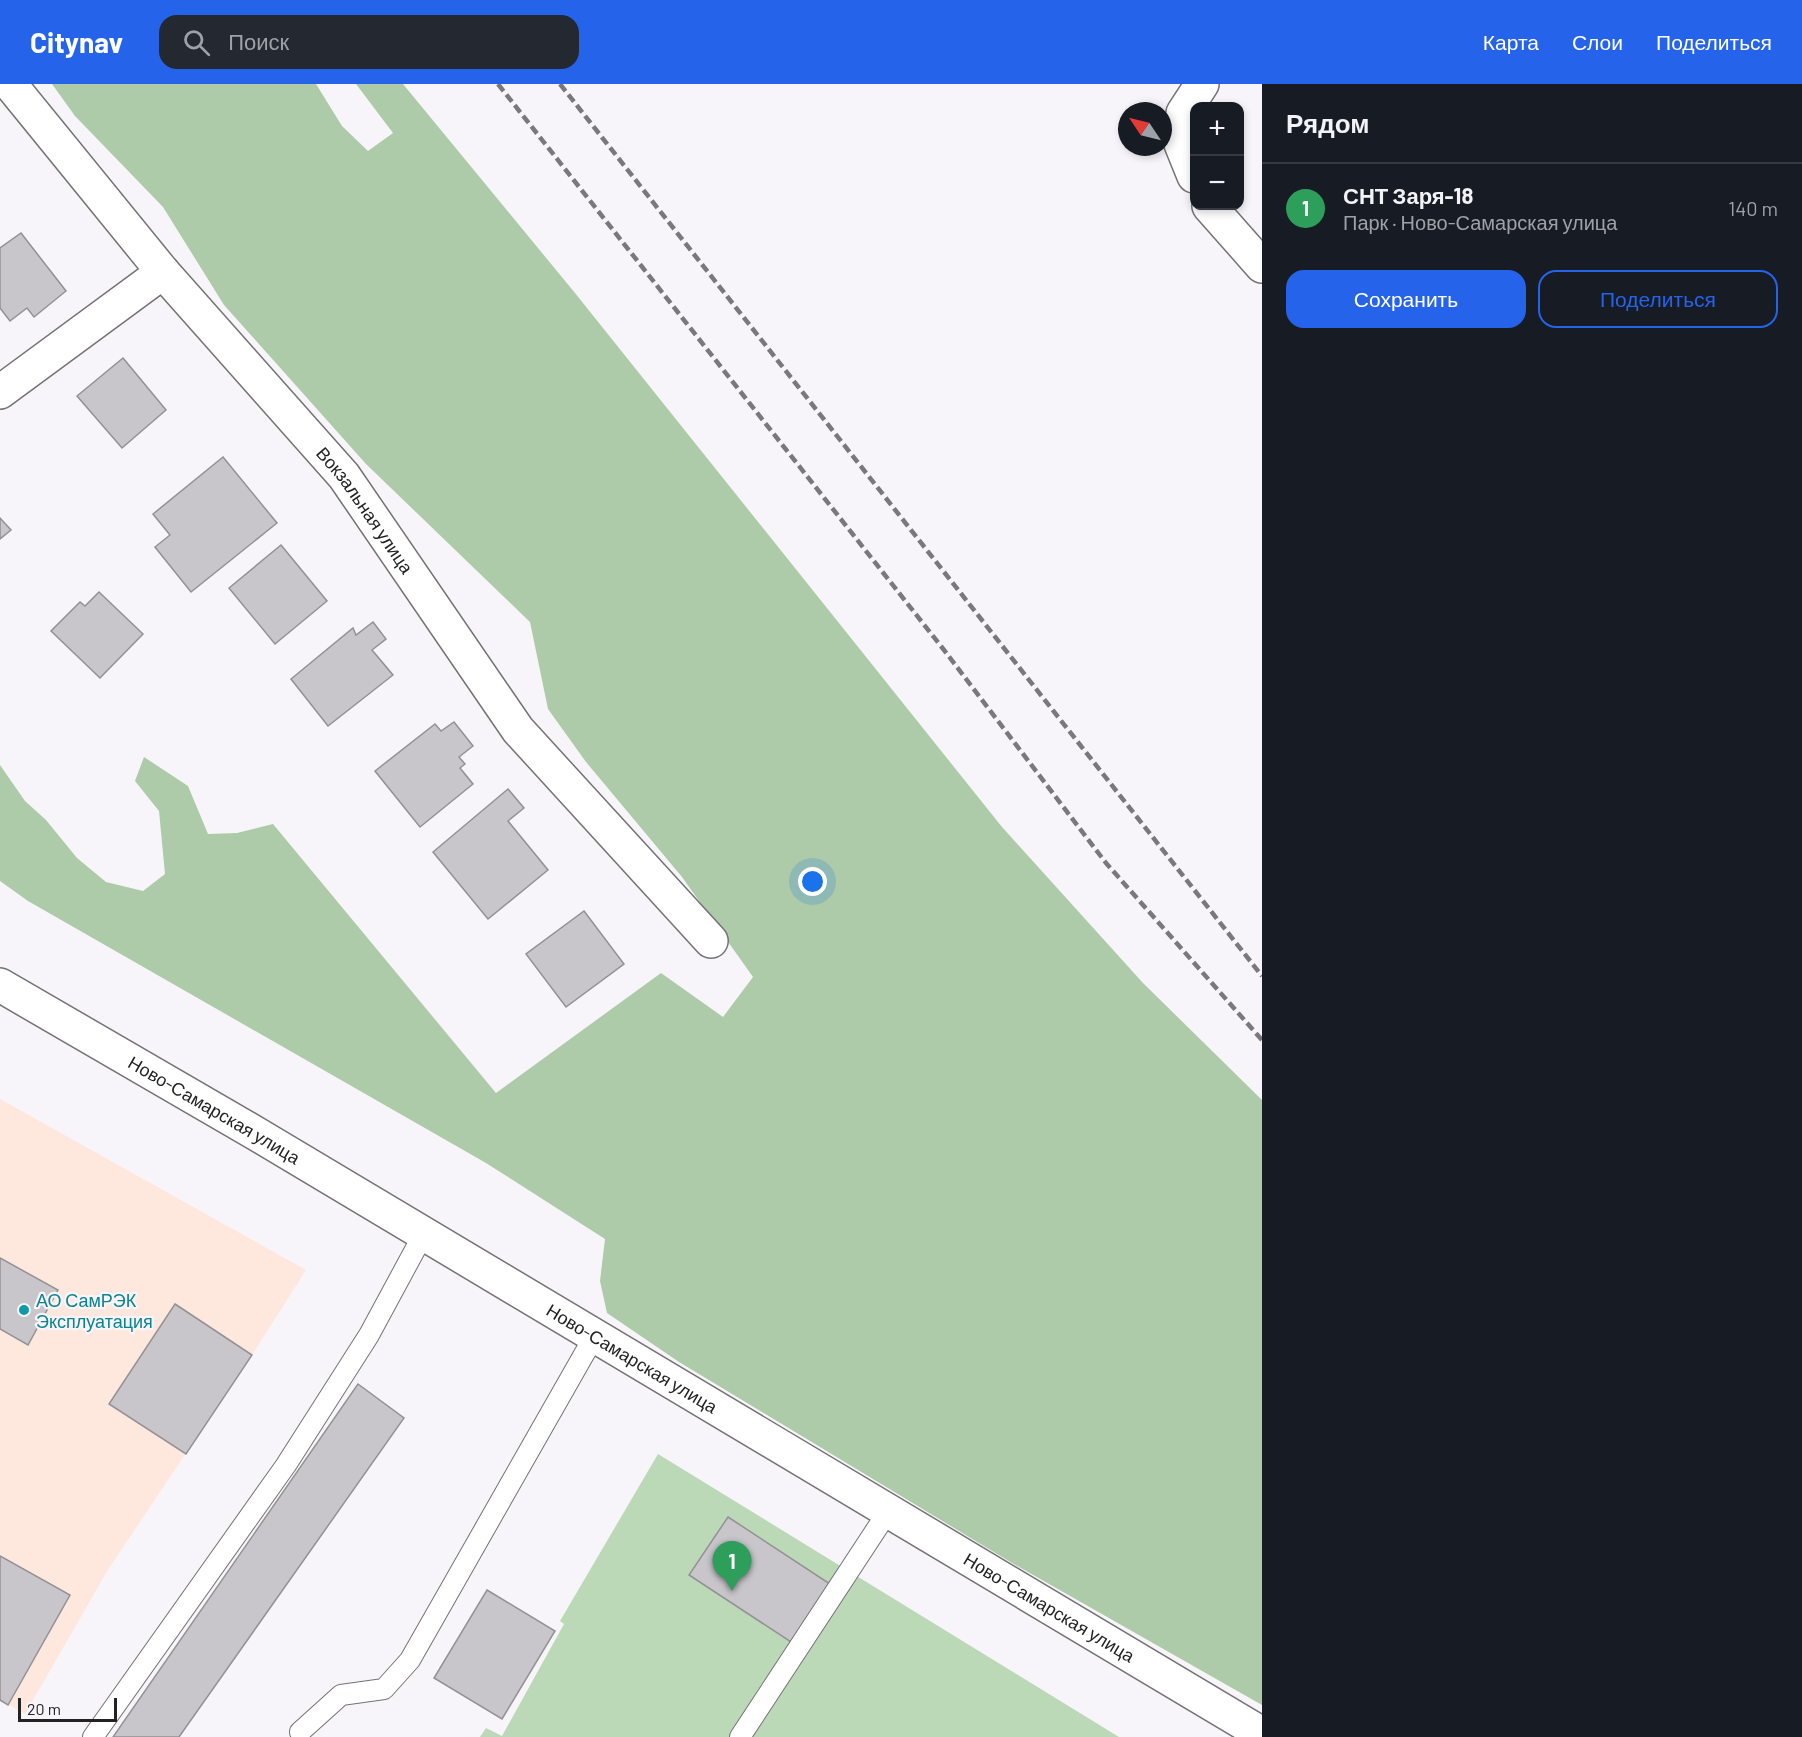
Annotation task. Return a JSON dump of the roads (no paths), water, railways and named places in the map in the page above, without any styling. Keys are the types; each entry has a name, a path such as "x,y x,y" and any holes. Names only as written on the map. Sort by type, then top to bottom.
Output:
{"street":[{"name":"Вокзальная улица","path":"10,84 163,272 344,476 518,730 711,941"},
{"path":"1190,166 1181,144 1183,113 1202,84"},
{"path":"1213,210 1262,266"},
{"path":"0,392 163,272"},
{"name":"Ново-Самарская улица","path":"0,985 255,1132 423,1235 890,1510 1262,1734"}],"lane":[{"path":"93,1737 286,1465 369,1335 423,1235"},
{"path":"300,1732 341,1695 384,1689 410,1660 595,1335"},
{"path":"740,1737 890,1510"}],"railway":[{"path":"498,84 944,650 1106,863 1262,1040"},
{"path":"560,84 1262,976"}],"place":[{"name":"АО СамРЭК Эксплуатация","path":"24,1310"},
{"name":"СНТ Заря-18","path":"732,1591"}]}
